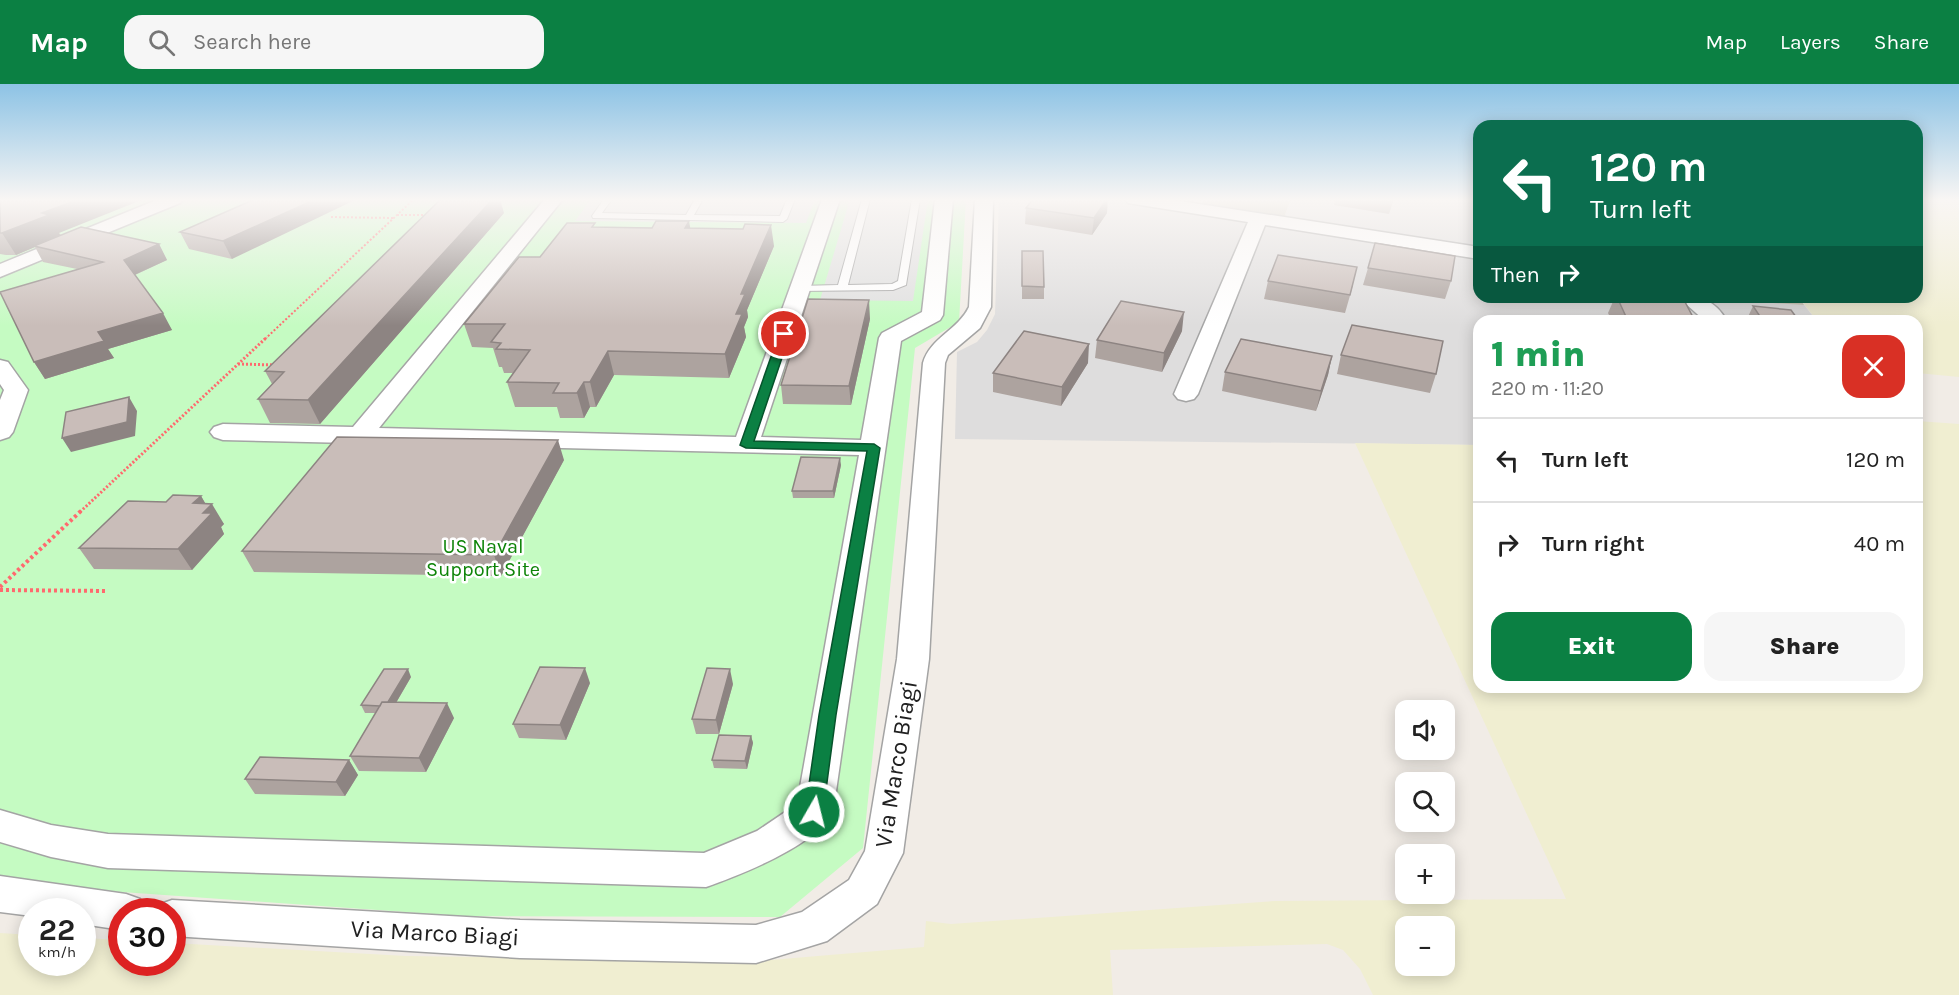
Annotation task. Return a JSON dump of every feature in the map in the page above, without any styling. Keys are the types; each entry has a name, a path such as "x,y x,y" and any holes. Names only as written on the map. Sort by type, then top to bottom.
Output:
{"street":[{"path":"0,271 71,242"},
{"path":"360,435 519,242"},
{"path":"746,445 816,242"},
{"path":"0,826 51,841 108,851 706,870 770,843 814,812 890,338 932,315 940,242"},
{"name":"Via Marco Biagi","path":"186,919 520,939 756,944 813,928 863,892 884,853 913,660 934,363 938,352 972,323 980,307 982,242"},
{"path":"1186,394 1249,242"},
{"path":"1407,242 1473,252"},
{"path":"1696,303 1713,315"},
{"path":"0,367 16,390 0,432"},
{"path":"223,432 874,448"},
{"path":"0,894 108,909"}],"lane":[{"path":"843,288 855,242"},
{"path":"800,289 893,287 903,283 909,242"}],"path":[{"path":"0,588 368,242"},
{"path":"238,364 278,365"},
{"path":"0,588 108,591"}],"shaded area":[{"path":"837,242 922,242 913,301 820,300"},
{"path":"998,242 1473,242 1473,303 1781,303 1804,305 1812,315 1473,315 1473,445 955,439 957,352 977,342 987,330 995,314"},
{"path":"1923,242 1959,242 1959,377 1923,374 1923,315 1812,315 1804,303 1923,303"},
{"path":"1774,303 1803,303 1804,305"},
{"path":"1923,421 1959,424 1959,995 1373,995 1360,969 1343,950 1327,944 1110,950 1113,995 0,995 0,933 18,934 18,976 96,976 96,939 108,939 108,976 186,976 186,944 406,956 758,961 924,947 926,921 951,924 1275,901 1395,900 1395,904 1455,904 1455,900 1566,899 1355,443 1473,445 1473,693 1923,693"}],"green space":[{"name":"US Naval Support Site","path":"0,242 964,242 959,322 915,348 863,848 780,917 462,916 37,886 0,877"}],"building":[{"path":"45,242 148,242 159,244 124,260 163,313 98,332 104,341 34,362 0,292 103,262 34,246"},
{"path":"397,242 454,242 308,400 258,399 284,372 265,371"},
{"path":"552,242 764,242 741,294 745,294 736,314 742,314 725,354 608,351 590,382 584,382 577,393 553,393 559,383 507,382 530,350 496,349 501,343 491,342 505,324 464,324 519,257 540,257"},
{"path":"1375,243 1455,256 1451,281 1368,268"},
{"path":"1022,251 1043,251 1044,287 1022,286"},
{"path":"1278,255 1357,267 1350,295 1268,281"},
{"path":"808,299 869,300 849,386 781,385"},
{"path":"1121,301 1184,312 1164,353 1097,340"},
{"path":"1620,303 1686,303 1692,315 1625,315"},
{"path":"1753,306 1791,310 1795,315 1759,315"},
{"path":"1352,325 1443,341 1436,374 1341,355"},
{"path":"1024,331 1089,344 1062,387 993,373"},
{"path":"1241,339 1332,356 1321,391 1225,372"},
{"path":"129,397 127,422 62,438 66,412"},
{"path":"337,437 558,440 494,555 242,551"},
{"path":"801,457 840,458 833,491 792,491"},
{"path":"173,495 201,496 193,503 212,504 203,513 212,513 178,549 79,548 128,501 166,502"},
{"path":"540,667 585,668 560,725 513,724"},
{"path":"707,668 730,669 716,720 692,719"},
{"path":"384,669 408,669 388,702 382,702 380,706 361,705"},
{"path":"382,702 447,703 419,758 350,756"},
{"path":"719,735 751,736 745,761 712,760"},
{"path":"260,757 349,760 336,782 245,779"}],"route":[{"path":"784,334 746,445 874,448 828,715 814,812"}]}
